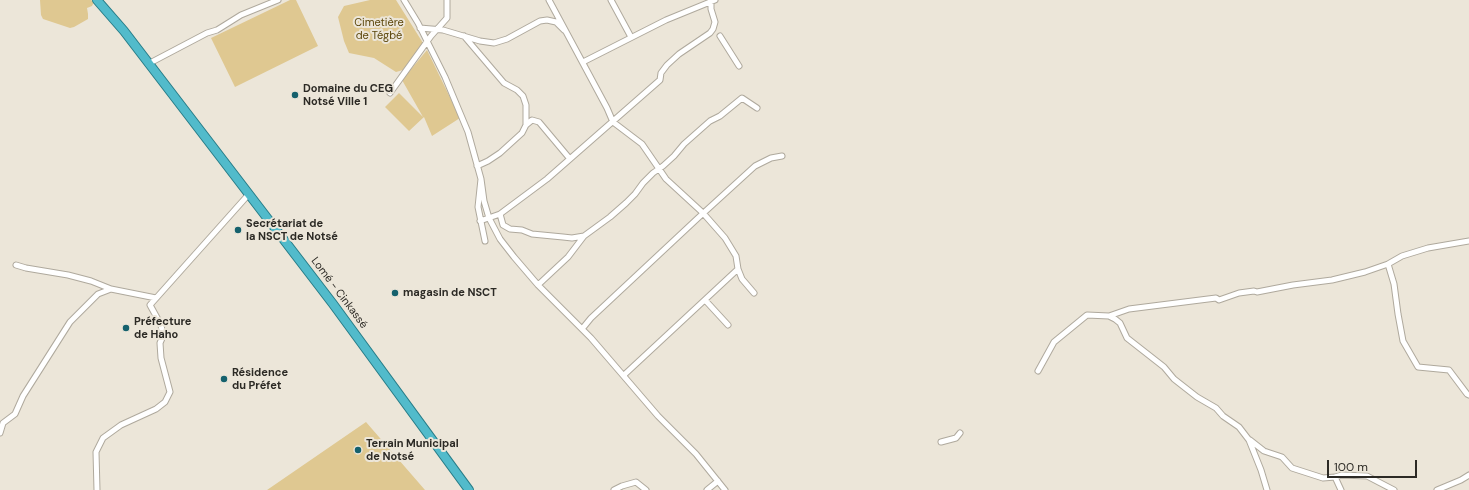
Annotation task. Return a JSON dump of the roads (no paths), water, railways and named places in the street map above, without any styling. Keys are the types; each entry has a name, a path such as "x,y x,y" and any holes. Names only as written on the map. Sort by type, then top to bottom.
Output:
{"highway":[{"name":"Lomé - Cinkassé","path":"97,0 124,31 333,304 469,490"}],"street":[{"path":"148,64 207,33 217,30 241,15 278,0"},
{"path":"404,0 420,28 468,132 481,179 484,202 489,218 500,239 538,285 582,329 624,375 658,416 696,454 725,490"},
{"path":"390,92 447,18 447,0"},
{"path":"549,0 583,62 613,122 642,144 666,179 703,213 725,238 736,256 738,269 742,279 754,293"},
{"path":"611,0 631,37"},
{"path":"583,62 666,20 713,1"},
{"path":"480,221 500,214 570,159 660,80 661,73 679,54 710,33 715,22 711,9 713,1"},
{"path":"420,28 463,35 480,41 494,43 507,39 540,21 547,20 556,22 565,30"},
{"path":"463,35 504,83 517,90 523,96 526,105 526,125"},
{"path":"720,36 739,66"},
{"path":"538,285 568,257 584,236 610,217 636,194 653,172 659,169 674,156 684,144 710,121 720,116 742,98 757,108"},
{"path":"478,166 488,162 500,153 522,133 526,125 532,120 539,122 570,159"},
{"path":"582,329 591,318 755,166 771,158 782,156"},
{"path":"481,179 478,207 485,241"},
{"path":"97,490 96,452 103,438 121,425 156,409 165,402 170,392 161,358 160,343 163,336 161,325 150,305 249,194"},
{"path":"500,214 503,225 510,229 522,230 532,234 572,238 584,236"},
{"path":"1038,371 1054,342 1087,315 1109,316 1129,309 1216,298 1220,300 1239,293 1257,292 1293,285 1332,280 1365,272 1388,264 1402,256 1428,248 1469,241"},
{"path":"1388,264 1394,284 1403,341 1418,367 1449,370 1469,395"},
{"path":"16,265 68,275 111,288 156,298"},
{"path":"624,375 738,269"},
{"path":"0,433 3,423 15,414 22,396 70,322 98,294 111,288"},
{"path":"705,300 728,325"},
{"path":"1109,316 1120,323 1127,338 1164,367 1174,378 1197,397 1216,408 1223,416 1239,427 1249,440 1267,490"},
{"path":"941,442 956,438 960,433"},
{"path":"1249,440 1264,451 1282,457 1292,468 1323,478 1342,475 1367,476 1394,490"},
{"path":"1437,490 1469,475"},
{"path":"1335,477 1341,490"},
{"path":"707,490 718,481"},
{"path":"614,490 636,482 646,490"}],"place":[{"name":"Domaine du CEG Notsé Ville 1","path":"295,95"},
{"name":"Secrétariat de la NSCT de Notsé","path":"238,230"},
{"name":"magasin de NSCT","path":"395,293"},
{"name":"Préfecture de Haho","path":"126,328"},
{"name":"Résidence du Préfet","path":"224,379"},
{"name":"Terrain Municipal de Notsé","path":"358,450"}],"park label":[{"name":"Cimetière de Tégbé","path":"379,29"}]}
